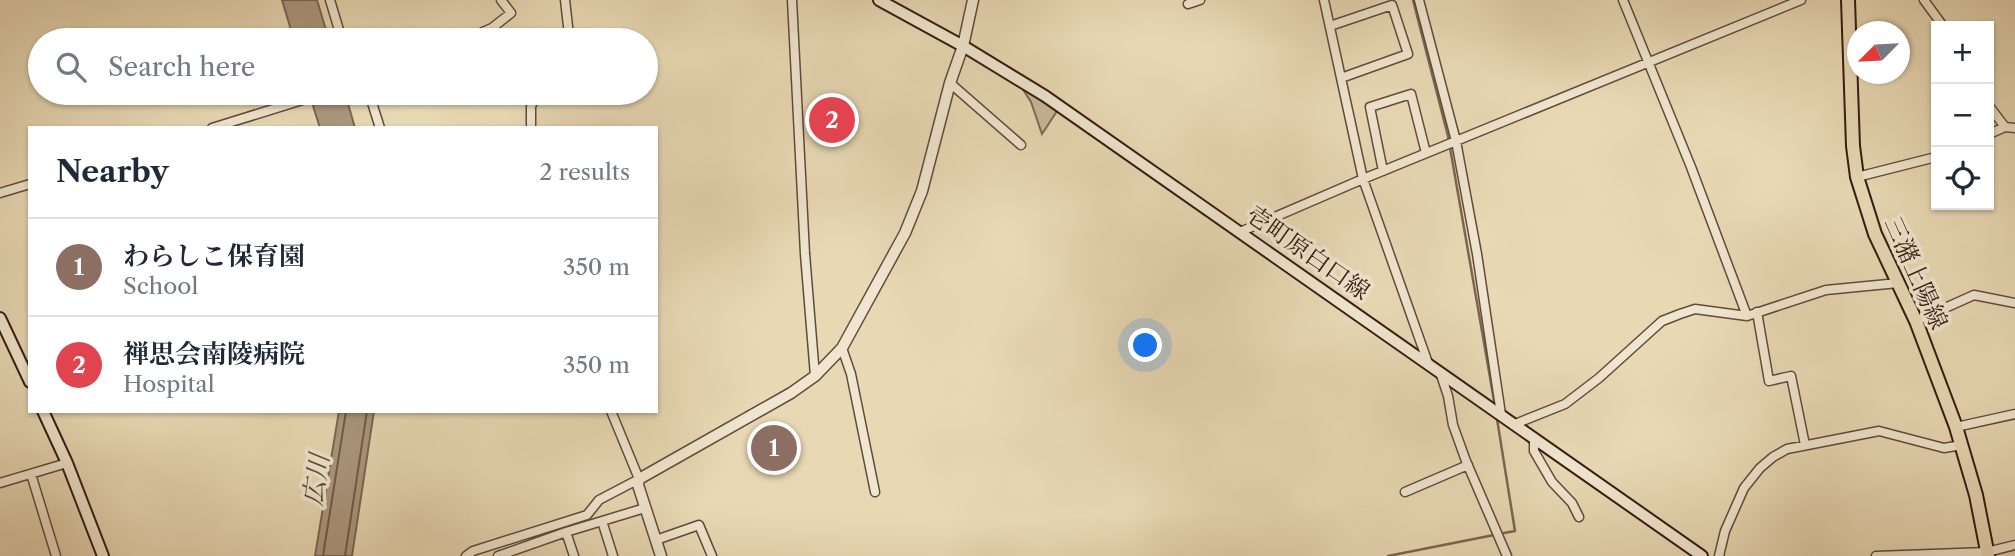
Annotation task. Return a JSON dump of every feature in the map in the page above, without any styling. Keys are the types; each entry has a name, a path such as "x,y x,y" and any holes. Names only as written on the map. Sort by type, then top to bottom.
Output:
{"main road":[{"name":"壱町原白口線","path":"879,0 963,46 1045,96 1702,556"},
{"name":"三潴上陽線","path":"1848,0 1853,146 1857,177 1875,234 1916,321 1956,427 1976,495 1988,554"},
{"path":"0,318 28,378"},
{"path":"44,413 68,463 103,556"}],"street":[{"path":"330,0 338,28"},
{"path":"492,28 511,13 501,0"},
{"path":"565,0 568,28"},
{"path":"792,0 805,254 815,376"},
{"path":"466,556 472,551 586,515 599,500 791,393 815,376 842,348 905,233 922,191 950,83 963,46 972,0"},
{"path":"1188,4 1200,0"},
{"path":"1324,0 1363,179 1428,363"},
{"path":"1419,0 1455,141 1477,254 1501,414"},
{"path":"1623,0 1747,316"},
{"path":"1240,232 1801,0"},
{"path":"1924,0 1939,21"},
{"path":"1330,26 1392,5 1409,54 1341,78"},
{"path":"950,83 1021,145"},
{"path":"1383,171 1370,107 1411,94 1426,153"},
{"path":"218,126 285,105"},
{"path":"373,105 379,126"},
{"path":"531,126 532,105"},
{"path":"1994,113 2005,127"},
{"path":"1994,132 2005,127 2015,128"},
{"path":"1857,177 1931,158"},
{"path":"0,193 28,185"},
{"path":"1515,424 1565,404 1599,378 1662,321 1695,309 1747,316 1826,290 1898,283"},
{"path":"1916,321 1974,295 2015,303"},
{"path":"1757,313 1769,381 1791,376 1805,445"},
{"path":"842,348 852,374 874,492"},
{"path":"1440,372 1453,425 1507,556"},
{"path":"612,413 639,479 638,485 662,556"},
{"path":"1956,427 2015,414"},
{"path":"1719,556 1725,531 1744,488 1773,457 1787,449 1879,431 1944,448 1962,445"},
{"path":"1534,438 1534,451 1552,482 1572,503 1579,517"},
{"path":"0,483 68,463"},
{"path":"1405,492 1468,465"},
{"path":"31,474 56,556"},
{"path":"498,556 645,508"},
{"path":"602,521 613,556"},
{"path":"656,540 699,525 712,556"},
{"path":"566,532 573,556"},
{"path":"1685,543 1686,556"},
{"path":"1876,556 1988,554 2015,545"}],"shaded area":[{"path":"1022,88 1057,111 1042,134 1031,102"}],"water":[{"path":"282,0 317,0 325,28 290,28"},
{"path":"313,105 348,105 354,126 319,126"},
{"path":"339,413 374,413 352,556 315,556"}],"waterway":[{"path":"1413,0 1448,136 1495,406"},
{"path":"1497,419 1515,531 1504,533"},
{"path":"1388,556 1494,535"}],"place":[{"name":"禅思会南陵病院","path":"832,120"},
{"name":"わらしこ保育園","path":"774,448"}],"water label":[{"name":"広川","path":"316,480"}]}
